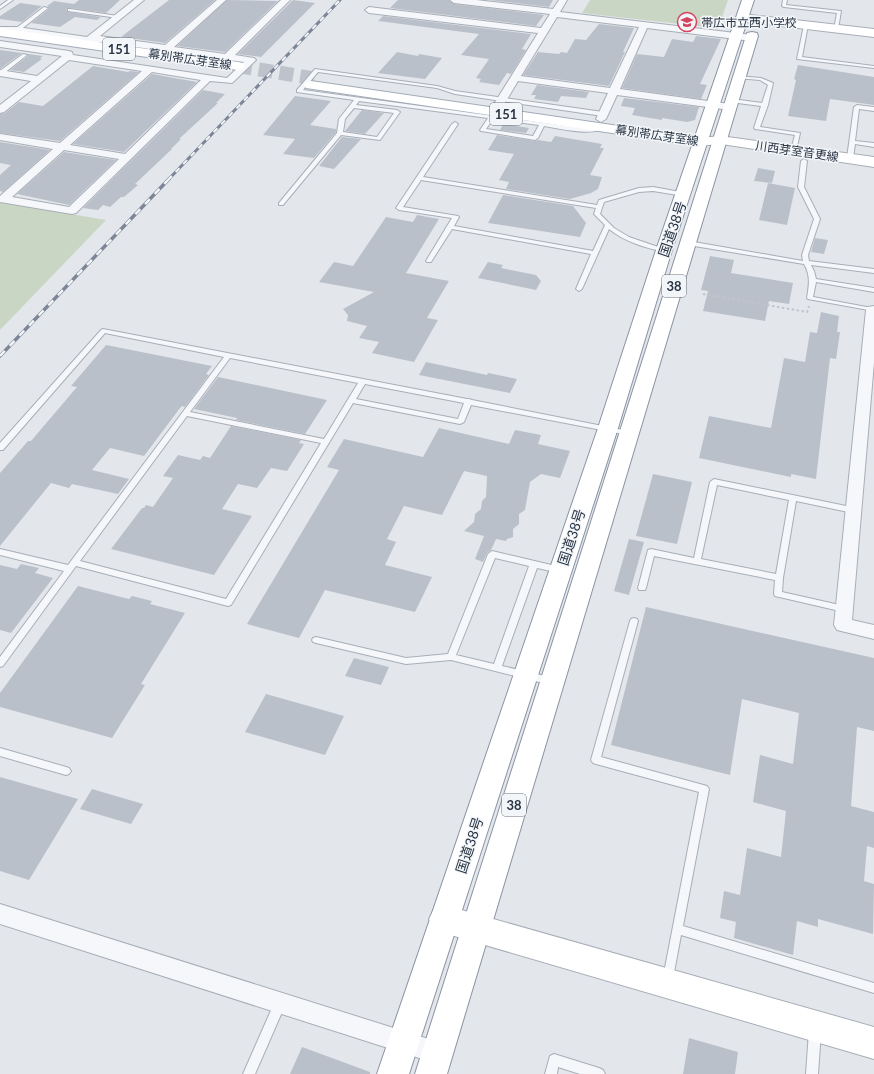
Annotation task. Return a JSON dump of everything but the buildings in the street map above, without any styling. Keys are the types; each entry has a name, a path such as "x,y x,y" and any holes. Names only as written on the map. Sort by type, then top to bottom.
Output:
{"main road":[{"name":"国道38号","path":"393,1074 560,570 618,430 688,243 708,139 713,104 748,0"},
{"name":"国道38号","path":"434,1063 552,682 664,250 684,194 708,139 731,104 761,6"},
{"path":"742,18 874,33"},
{"name":"幕別帯広芽室線","path":"0,31 235,70 0,39"},
{"name":"幕別帯広芽室線","path":"604,120 314,82 501,102 604,120 708,139"},
{"name":"川西芽室音更線","path":"708,139 799,156 850,158 874,162"},
{"path":"444,919 874,1043"}],"street":[{"path":"89,40 140,0"},
{"path":"166,49 222,0"},
{"path":"227,57 286,0"},
{"path":"378,0 369,10 544,31"},
{"path":"454,0 752,38"},
{"path":"501,102 563,0"},
{"path":"604,120 614,91 644,25"},
{"path":"0,31 17,30 89,40 100,39 251,60 229,81 67,57 0,110"},
{"path":"0,44 69,54 67,57"},
{"path":"1,199 150,69"},
{"path":"0,73 39,79"},
{"path":"1,199 72,211 208,78"},
{"path":"515,78 713,104 731,104"},
{"path":"0,137 126,157"},
{"path":"873,310 843,625 874,632"},
{"path":"0,914 403,1042 434,1063"}],"lane":[{"path":"0,8 11,0"},
{"path":"786,0 784,6 839,12 836,29"},
{"path":"17,30 46,8"},
{"path":"70,10 118,17"},
{"path":"806,25 799,58 874,67"},
{"path":"0,73 25,55"},
{"path":"501,102 437,87 318,70 299,91 582,130 604,120"},
{"path":"739,77 761,79 771,84 757,128 798,134 801,187 817,219 805,254 806,263 811,271 813,280 810,298 873,310"},
{"path":"281,204 340,133 342,119 357,100"},
{"path":"731,104 764,105"},
{"path":"340,133 378,139 397,112 353,106"},
{"path":"850,158 857,107 874,109"},
{"path":"491,117 483,130 535,138 542,124"},
{"path":"429,262 456,217 399,208 455,124"},
{"path":"852,142 874,145"},
{"path":"419,178 599,207"},
{"path":"664,250 640,244 622,237 607,226 597,214 599,207 602,201 639,190 653,189 684,194"},
{"path":"580,289 607,226"},
{"path":"450,227 596,253"},
{"path":"688,243 806,263 874,271"},
{"path":"813,280 874,290"},
{"path":"0,448 103,331 618,430"},
{"path":"0,664 229,355"},
{"path":"0,552 72,566 228,603 363,381"},
{"path":"351,400 460,422 469,401"},
{"path":"185,413 326,442"},
{"path":"697,561 714,482 853,510"},
{"path":"793,498 779,578 778,594 844,609"},
{"path":"642,588 651,552 779,578"},
{"path":"451,657 492,554 560,570"},
{"path":"496,668 534,564"},
{"path":"634,621 596,760 704,789 667,983"},
{"path":"316,640 406,661 451,657 552,682"},
{"path":"0,752 66,771"},
{"path":"677,929 874,988"},
{"path":"249,1074 280,1003"},
{"path":"812,1074 816,1026"},
{"path":"550,1074 554,1060 599,1074"}],"path":[{"path":"703,294 807,312 810,298"}],"green space":[{"name":"帯広市立西小学校","path":"590,0 728,0 720,23 708,27 582,13"},
{"path":"0,202 106,220 0,330"}],"tunnel":[{"path":"238,66 318,79"}],"railway":[{"path":"168,180 340,0"},
{"path":"0,356 169,179"}],"place":[{"name":"帯広市立西小学校","path":"687,22"}]}
